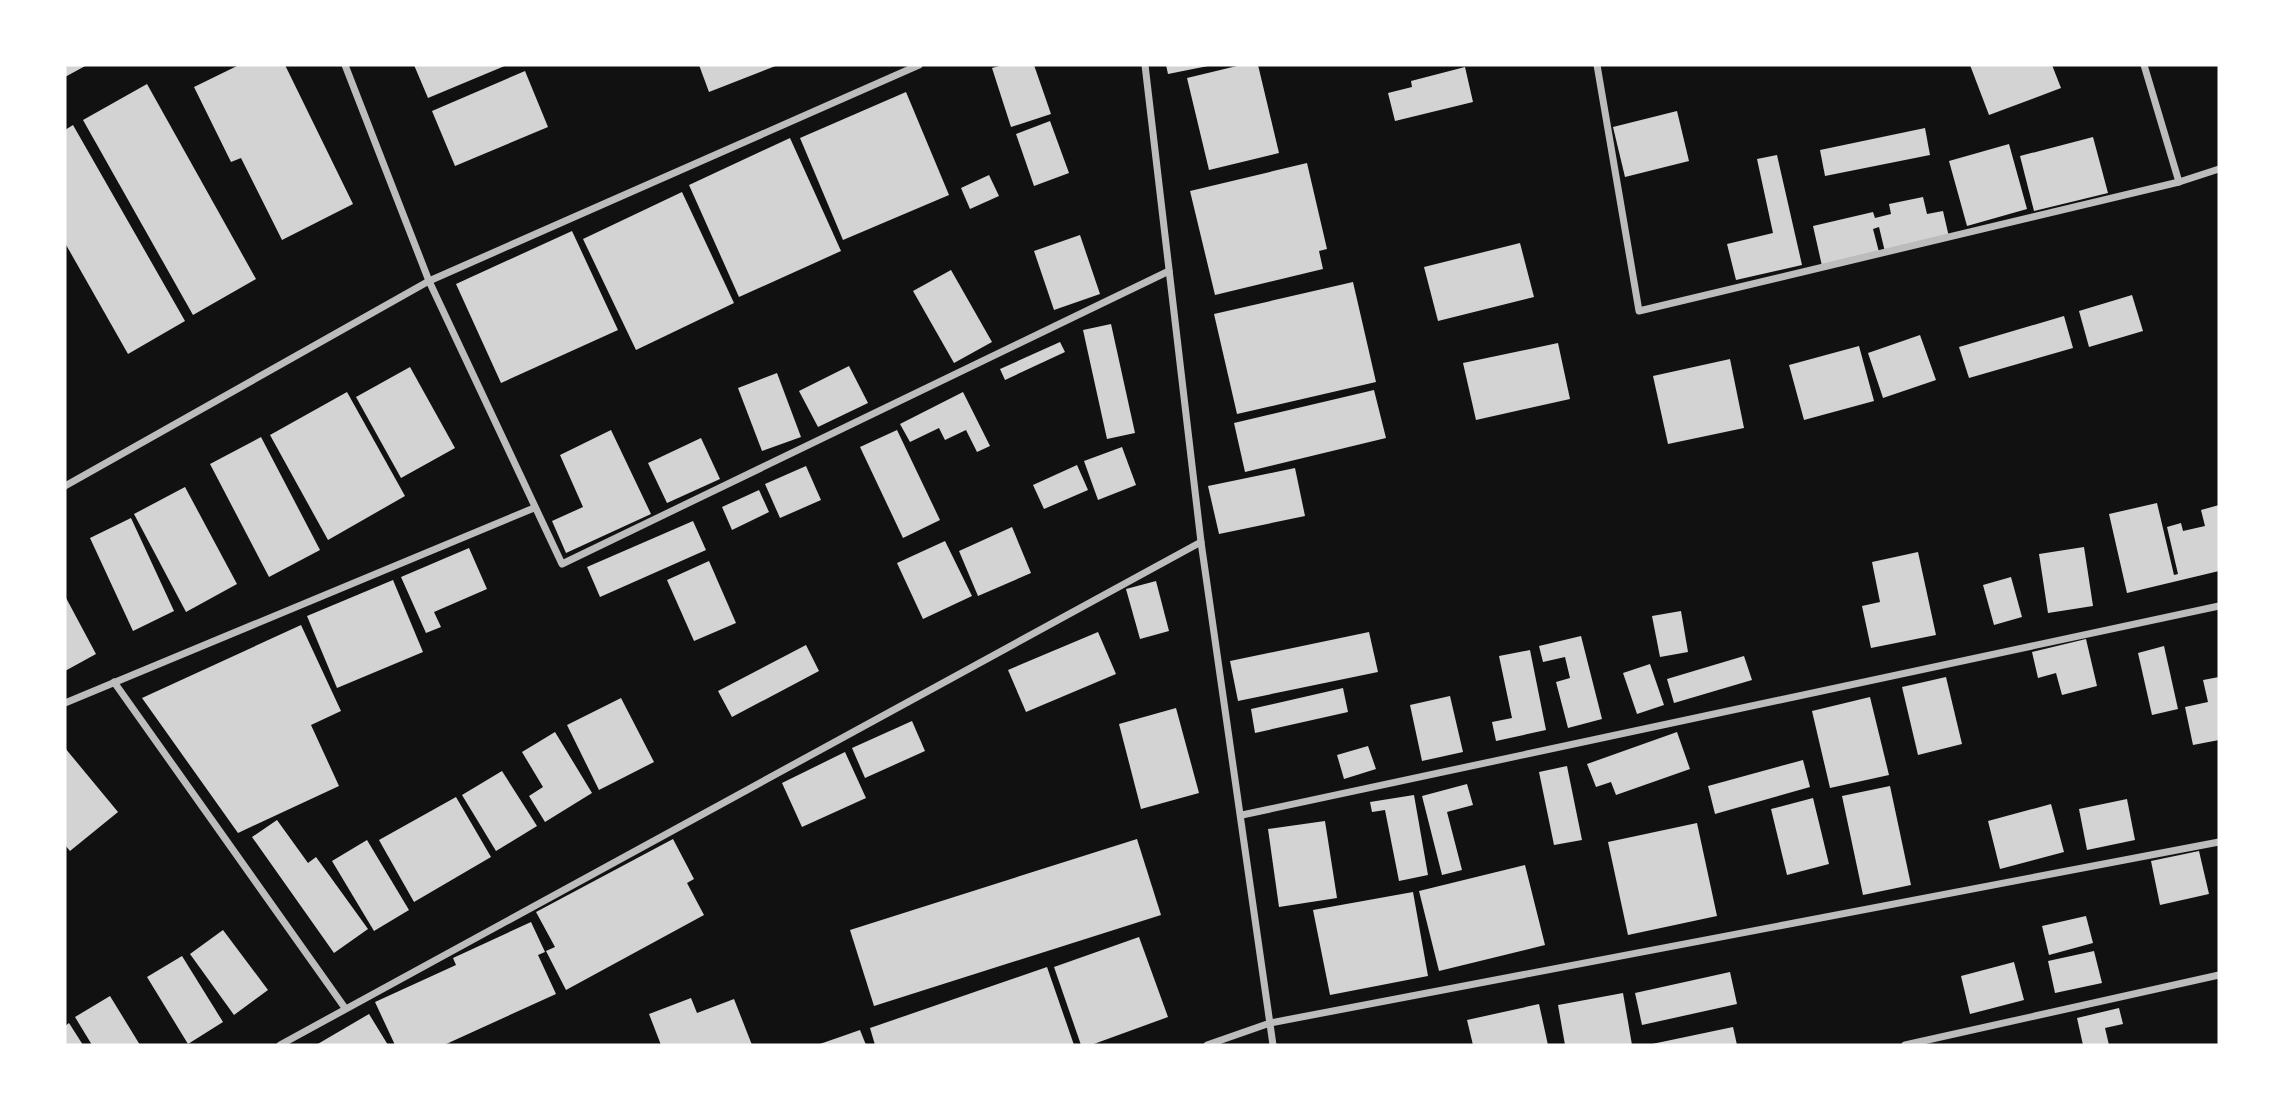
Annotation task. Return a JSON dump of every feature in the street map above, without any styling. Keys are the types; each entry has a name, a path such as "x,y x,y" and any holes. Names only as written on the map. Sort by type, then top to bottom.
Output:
{"street":[{"path":"345,65 429,281 562,564 1169,271"},
{"path":"65,486 429,281 919,65"},
{"path":"1145,65 1201,542 1273,1045"},
{"path":"1597,65 1639,311 2179,182 2219,169"},
{"path":"2144,65 2179,182"},
{"path":"65,703 534,508"},
{"path":"279,1045 1201,542"},
{"path":"1242,816 2219,606"},
{"path":"114,682 345,1008"},
{"path":"1208,1045 1270,1023 2219,842"},
{"path":"1905,1045 2219,975"}],"building":[{"path":"65,65 87,65 65,77"},
{"path":"239,65 285,65 353,204 282,240 241,158 231,162 194,87"},
{"path":"414,65 507,65 428,98"},
{"path":"699,65 778,65 709,92"},
{"path":"1003,65 1034,65 1051,114 1011,127 992,68"},
{"path":"1166,65 1208,65 1208,66 1168,74"},
{"path":"1241,65 1258,65 1279,153 1209,170 1187,78"},
{"path":"1970,65 2052,65 2061,88 1989,115"},
{"path":"1465,67 1473,102 1395,121 1388,93 1412,87 1411,81"},
{"path":"525,71 548,127 455,166 432,111"},
{"path":"147,84 256,279 193,315 83,120"},
{"path":"906,92 949,195 843,240 800,138"},
{"path":"1677,111 1689,161 1625,177 1613,127"},
{"path":"1050,121 1069,173 1034,186 1016,134"},
{"path":"73,125 185,321 128,354 65,243 65,130"},
{"path":"1925,128 1930,155 1825,176 1820,150"},
{"path":"2093,137 2108,193 2034,211 2020,156"},
{"path":"790,138 841,251 739,297 689,185"},
{"path":"2009,144 2027,209 1967,226 1949,161"},
{"path":"1777,155 1802,265 1736,280 1727,244 1773,233 1757,159"},
{"path":"1307,163 1327,249 1319,251 1323,269 1215,295 1190,191"},
{"path":"989,175 999,196 970,209 961,188"},
{"path":"682,192 734,303 636,350 583,239"},
{"path":"1923,197 1927,214 1943,211 1949,237 1885,252 1879,227 1873,229 1879,252 1822,266 1813,226 1873,212 1875,218 1891,214 1889,204"},
{"path":"572,231 618,330 501,383 456,284"},
{"path":"1080,235 1100,294 1054,310 1034,251"},
{"path":"1520,243 1534,297 1438,321 1424,267"},
{"path":"951,270 992,342 954,363 913,291"},
{"path":"1353,282 1376,382 1237,414 1214,314"},
{"path":"2132,295 2143,331 2089,347 2079,311"},
{"path":"2064,316 2073,348 1969,378 1959,347"},
{"path":"1111,324 1135,433 1107,439 1083,330"},
{"path":"1920,335 1936,380 1883,398 1868,353"},
{"path":"1060,342 1065,352 1005,380 1000,369"},
{"path":"1558,343 1570,399 1476,420 1463,363"},
{"path":"1859,346 1874,401 1804,420 1789,365"},
{"path":"1730,359 1744,428 1668,444 1653,376"},
{"path":"849,366 868,403 818,427 799,391"},
{"path":"410,367 455,448 401,478 356,397"},
{"path":"777,373 801,437 762,451 738,388"},
{"path":"1374,390 1386,438 1245,472 1234,423"},
{"path":"347,392 405,496 328,540 270,435"},
{"path":"963,392 990,446 977,452 966,430 945,440 939,428 910,442 900,424"},
{"path":"611,430 651,514 566,553 552,521 583,507 560,455"},
{"path":"897,430 940,520 903,538 860,447"},
{"path":"261,437 320,550 269,577 210,464"},
{"path":"701,438 720,479 667,503 648,463"},
{"path":"1122,447 1136,485 1098,500 1084,461"},
{"path":"1077,465 1088,490 1044,509 1033,485"},
{"path":"806,466 821,500 780,518 765,484"},
{"path":"1295,468 1305,516 1219,534 1208,486"},
{"path":"185,487 237,584 186,612 134,514"},
{"path":"759,490 769,512 732,530 722,507"},
{"path":"2157,503 2174,575 2178,574 2167,527 2181,523 2183,531 2205,526 2201,510 2219,505 2219,571 2127,593 2109,514"},
{"path":"131,518 174,611 133,631 90,538"},
{"path":"693,521 706,550 600,597 587,567"},
{"path":"1012,527 1031,573 978,596 959,551"},
{"path":"945,541 972,596 923,619 897,563"},
{"path":"2084,547 2093,606 2048,613 2039,554"},
{"path":"469,548 487,589 434,612 441,627 426,633 401,577"},
{"path":"1918,552 1936,635 1871,648 1862,606 1880,602 1872,562"},
{"path":"709,561 736,623 694,641 667,580"},
{"path":"2011,577 2022,617 1994,625 1983,585"},
{"path":"393,580 423,652 337,688 307,616"},
{"path":"1156,581 1169,631 1140,639 1126,589"},
{"path":"65,596 96,654 65,671"},
{"path":"1681,611 1688,652 1660,657 1652,616"},
{"path":"301,625 341,711 311,725 339,786 238,833 142,698"},
{"path":"1098,632 1116,674 1026,712 1008,670"},
{"path":"1369,632 1378,672 1238,701 1230,661"},
{"path":"1581,636 1602,719 1568,728 1556,682 1570,678 1565,657 1543,662 1539,646"},
{"path":"2086,639 2097,686 2062,695 2056,673 2038,678 2032,652"},
{"path":"806,645 819,671 732,717 718,691"},
{"path":"2164,646 2178,709 2152,715 2138,653"},
{"path":"1530,650 1546,730 1496,741 1492,722 1512,718 1499,656"},
{"path":"1744,656 1752,680 1674,703 1667,679"},
{"path":"1650,664 1664,705 1637,714 1623,673"},
{"path":"1946,677 1962,744 1918,755 1902,687"},
{"path":"2219,677 2219,740 2193,745 2185,707 2208,702 2203,680"},
{"path":"1343,688 1348,712 1255,733 1251,709"},
{"path":"1450,696 1463,752 1422,761 1410,705"},
{"path":"1870,697 1889,775 1830,788 1812,711"},
{"path":"621,698 654,762 599,790 567,725"},
{"path":"1176,708 1199,793 1141,809 1119,724"},
{"path":"912,721 925,751 865,778 852,748"},
{"path":"555,732 592,793 545,822 529,796 543,787 522,752"},
{"path":"1677,732 1690,769 1616,795 1611,782 1596,787 1587,764"},
{"path":"1368,746 1376,769 1344,779 1337,755"},
{"path":"65,748 118,812 70,851 65,845"},
{"path":"845,752 866,798 802,827 782,783"},
{"path":"1803,760 1810,787 1715,814 1708,786"},
{"path":"1567,766 1582,840 1554,845 1539,772"},
{"path":"502,771 537,826 496,851 462,795"},
{"path":"1467,784 1473,805 1447,812 1462,870 1442,875 1422,796"},
{"path":"1890,786 1911,885 1863,895 1842,796"},
{"path":"1414,795 1428,875 1399,881 1385,810 1372,812 1370,802"},
{"path":"456,797 491,857 414,902 379,840"},
{"path":"1813,798 1829,864 1787,875 1771,809"},
{"path":"2127,799 2135,840 2087,850 2079,809"},
{"path":"2051,804 2064,852 2000,869 1988,821"},
{"path":"277,820 308,863 316,857 368,929 334,953 252,837"},
{"path":"1325,821 1337,898 1279,907 1268,829"},
{"path":"1697,823 1717,916 1628,935 1608,842"},
{"path":"673,839 694,879 687,883 704,915 566,990 546,951 555,947 536,912"},
{"path":"1137,839 1161,915 874,1006 850,930"},
{"path":"367,840 409,910 374,931 332,861"},
{"path":"2199,851 2209,894 2160,905 2151,861"},
{"path":"1525,865 1545,945 1439,971 1419,891"},
{"path":"1413,892 1428,976 1330,995 1313,910"},
{"path":"2086,916 2093,943 2049,955 2042,926"},
{"path":"531,922 545,952 538,955 556,994 444,1045 395,1045 375,1002 456,965 453,958"},
{"path":"223,930 268,990 234,1015 190,954"},
{"path":"1139,937 1168,1017 1091,1045 1081,1045 1054,967"},
{"path":"2094,951 2102,983 2055,993 2048,961"},
{"path":"182,956 223,1022 188,1044 147,977"},
{"path":"2014,962 2024,1000 1970,1014 1961,976"},
{"path":"1047,967 1074,1045 875,1045 870,1028"},
{"path":"1730,972 1737,1004 1642,1025 1635,993"},
{"path":"1623,993 1632,1045 1565,1045 1558,1005"},
{"path":"110,996 140,1045 92,1045 75,1017"},
{"path":"691,998 697,1013 734,999 752,1045 661,1045 649,1014"},
{"path":"1539,1004 1548,1045 1473,1045 1467,1020"},
{"path":"2119,1008 2123,1024 2105,1028 2109,1045 2083,1045 2077,1018"},
{"path":"369,1014 388,1045 316,1045"},
{"path":"69,1023 83,1045 65,1045 65,1026"},
{"path":"1733,1027 1737,1045 1652,1045 1652,1044"},
{"path":"860,1030 866,1045 817,1045"}]}
